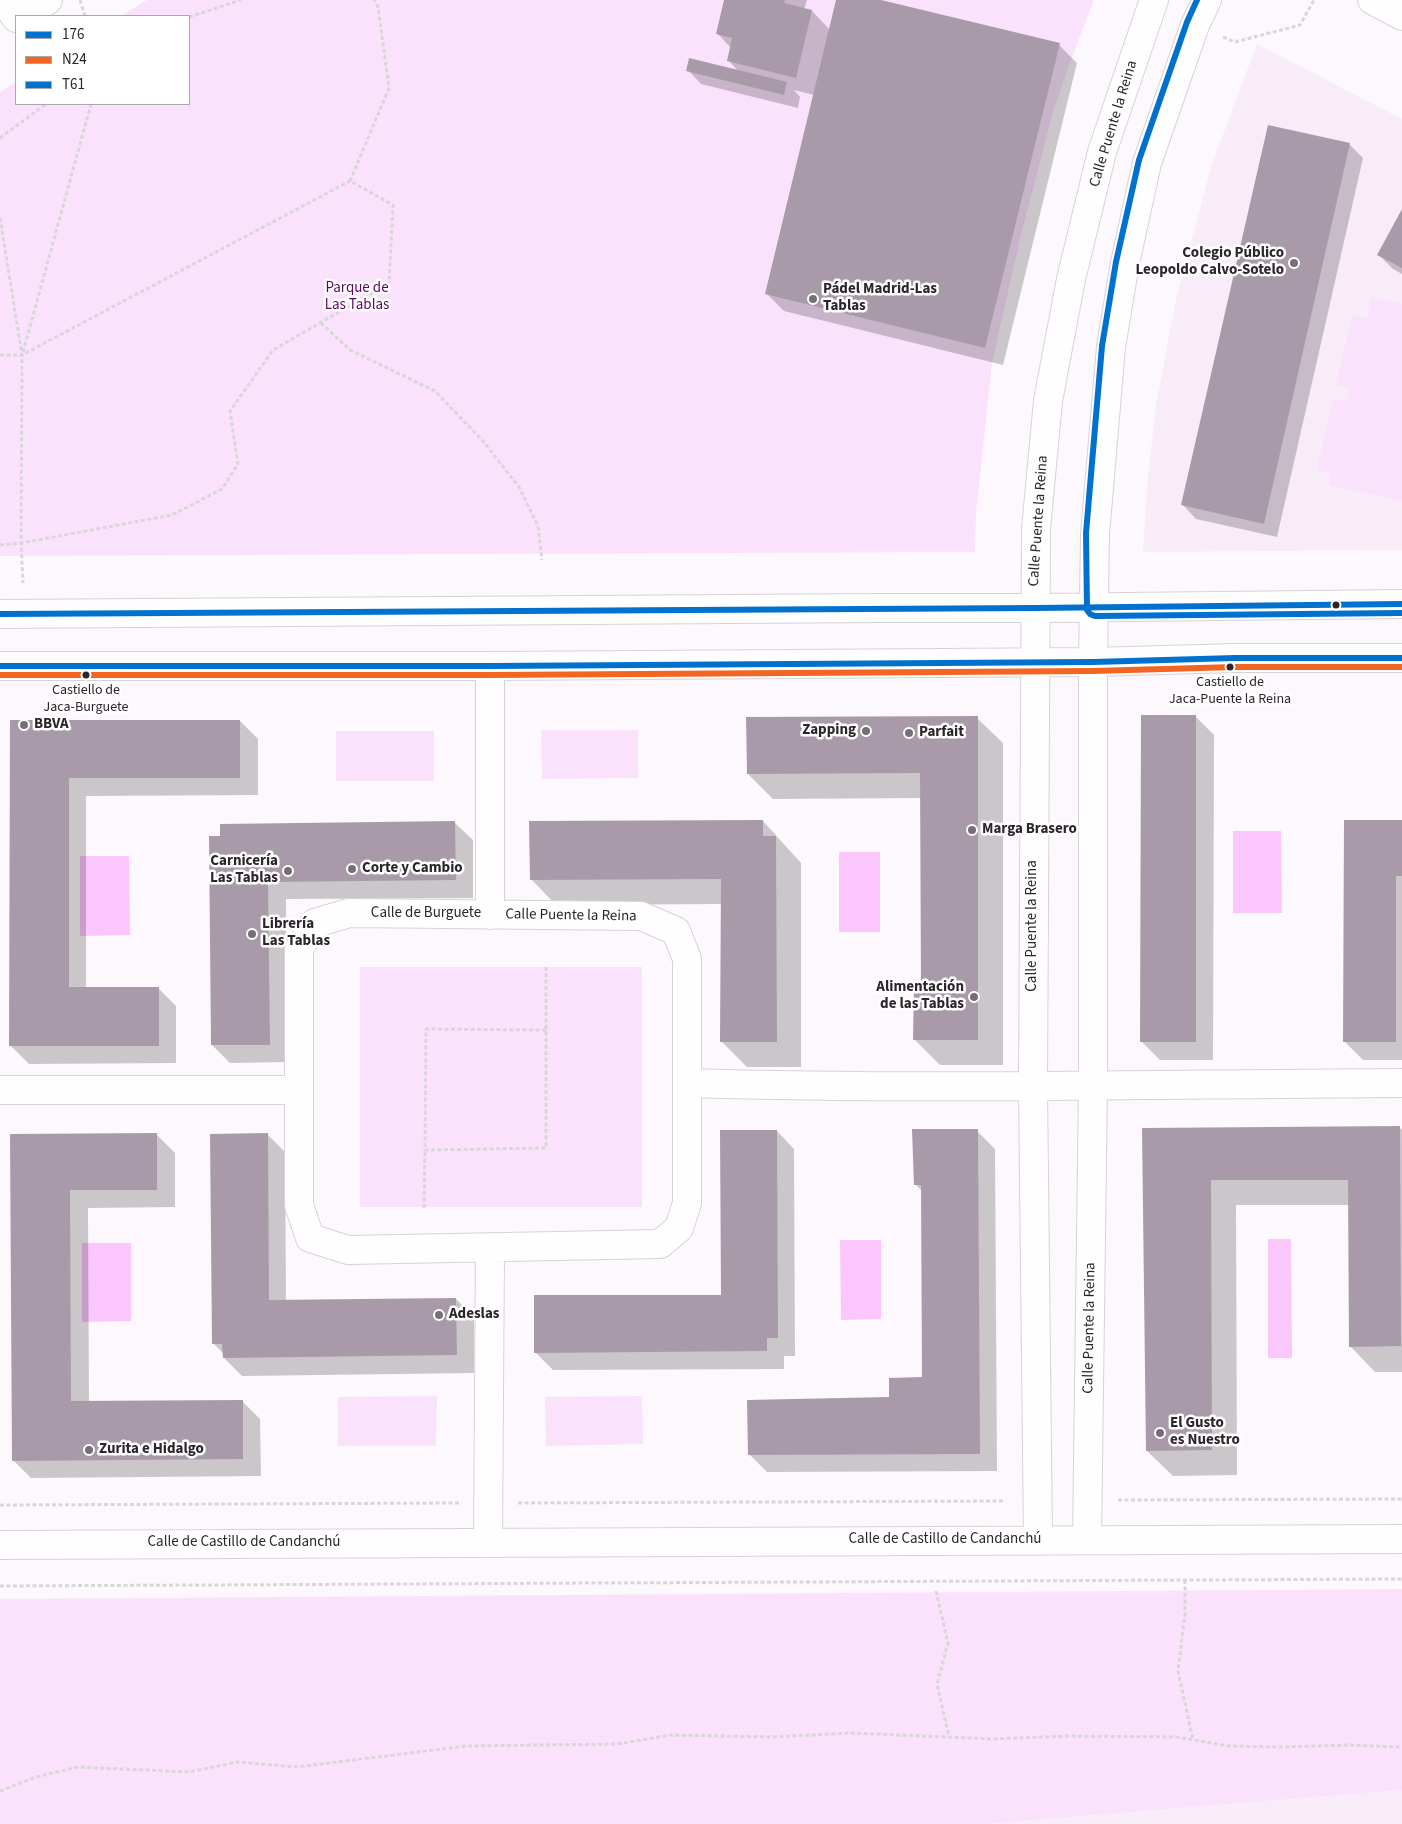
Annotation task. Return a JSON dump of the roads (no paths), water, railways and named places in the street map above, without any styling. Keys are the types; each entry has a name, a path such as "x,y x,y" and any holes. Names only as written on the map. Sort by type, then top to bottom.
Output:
{"street":[{"path":"4,0 15,17"},
{"path":"25,15 48,0"},
{"name":"Calle Puente la Reina","path":"1038,1540 1033,1087 1036,529 1048,401 1071,279 1102,152 1154,0"},
{"name":"Calle Puente la Reina","path":"1087,1540 1093,1085 1093,662 1095,534 1110,357 1125,264 1147,163 1195,25 1208,0"},
{"path":"1372,0 1402,16"},
{"path":"0,31 15,20"},
{"path":"12,614 1402,604"},
{"path":"0,666 490,666 1402,658"},
{"name":"Calle de Burguete","path":"490,666 490,915 349,914 315,923 299,949 299,1206 310,1238 348,1250 490,1248"},
{"name":"Calle Puente la Reina","path":"490,915 641,916 676,931 687,959 687,1203 679,1228 660,1244 490,1248"},
{"path":"687,1083 1033,1087 1402,1083"},
{"path":"0,1090 299,1090"},
{"path":"488,1542 490,1248"},
{"name":"Calle de Castillo de Candanchú","path":"0,1545 1402,1539"}],"place":[{"name":"Colegio Público Leopoldo Calvo-Sotelo","path":"1294,263"},
{"name":"Pádel Madrid-Las Tablas","path":"813,299"},
{"name":"Castiello de Jaca-Puente la Reina","path":"1230,667"},
{"name":"Castiello de Jaca-Burguete","path":"86,675"},
{"name":"BBVA","path":"24,725"},
{"name":"Zapping","path":"866,731"},
{"name":"Parfait","path":"909,733"},
{"name":"Marga Brasero","path":"972,830"},
{"name":"Corte y Cambio","path":"352,869"},
{"name":"Carnicería Las Tablas","path":"288,871"},
{"name":"Librería Las Tablas","path":"252,934"},
{"name":"Alimentación de las Tablas","path":"974,997"},
{"name":"Adeslas","path":"439,1315"},
{"name":"El Gusto es Nuestro","path":"1160,1433"},
{"name":"Zurita e Hidalgo","path":"89,1450"}],"park label":[{"name":"Parque de Las Tablas","path":"357,298"}]}
